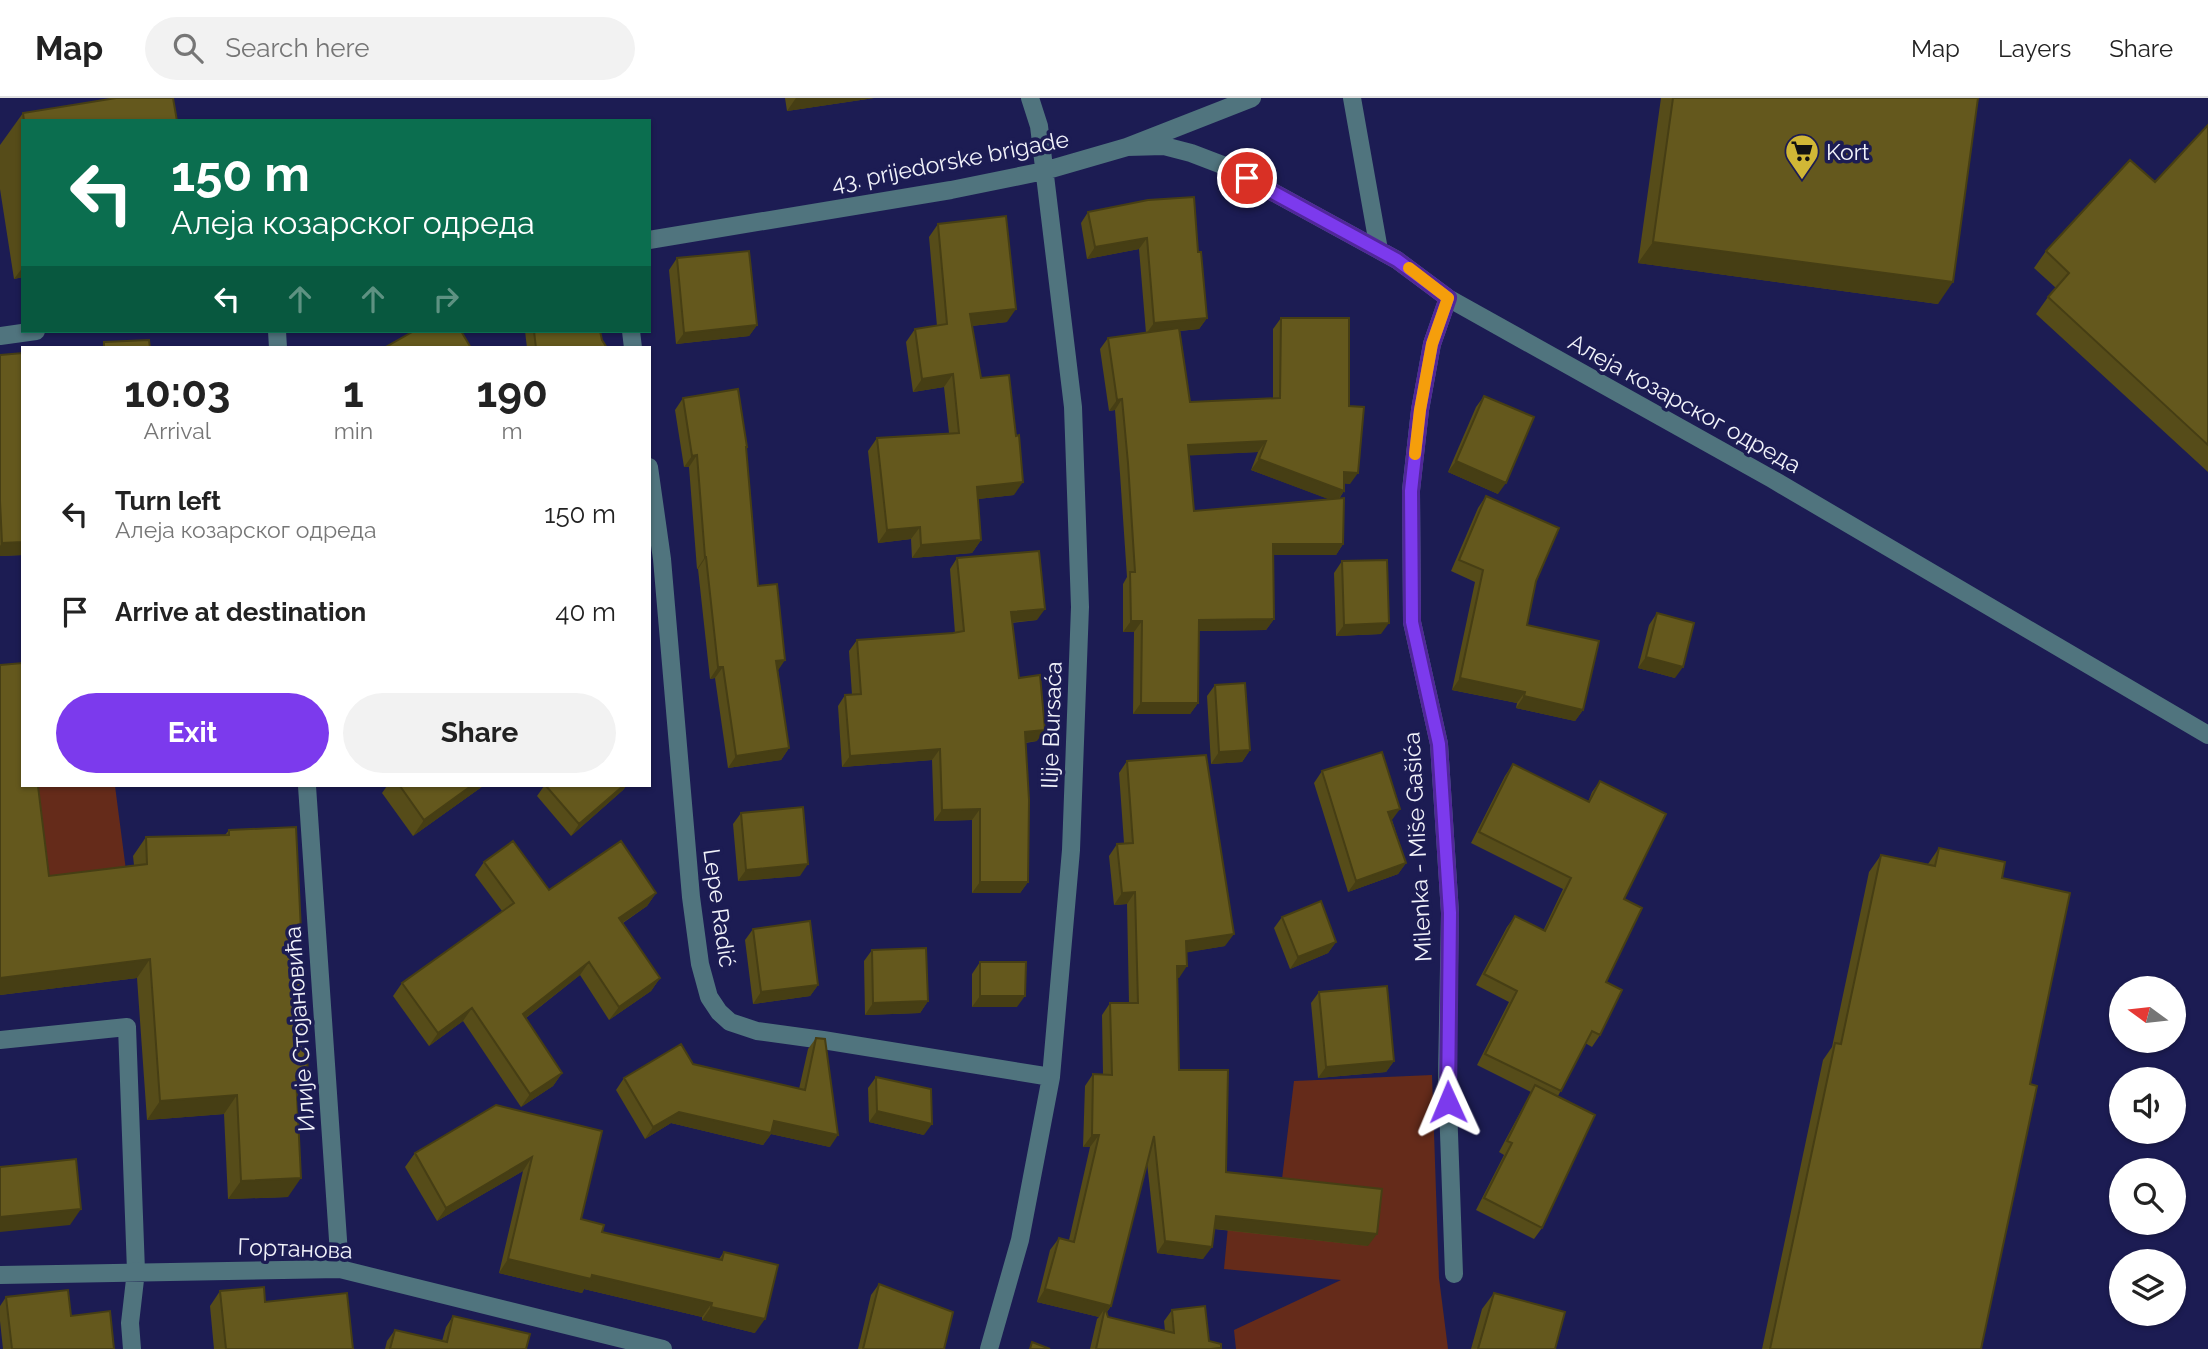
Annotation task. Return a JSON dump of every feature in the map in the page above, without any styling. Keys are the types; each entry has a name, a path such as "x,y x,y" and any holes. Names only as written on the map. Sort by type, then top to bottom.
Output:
{"street":[{"name":"Ilije Bursaća","path":"989,1349 1020,1240 1051,1077 1070,850 1080,607 1073,407 1039,127 1030,98"},
{"name":"43. prijedorske brigade","path":"651,240 951,190 1044,171 1127,148 1252,98"},
{"path":"1352,98 1379,250"},
{"name":"Алеја козарског одреда","path":"1127,148 1164,146 1225,166 1397,260 1448,298 1784,485 2208,735"},
{"name":"Milenka - Miše Gašića","path":"1448,298 1432,344 1420,410 1411,504 1412,622 1439,744 1450,913 1447,1077 1454,1274"},
{"path":"0,336 22,333"},
{"name":"Lepe Radić","path":"651,481 662,559 691,897 700,964 709,998 730,1022 757,1031 1051,1077"},
{"name":"Илије Стојановића","path":"307,787 340,1269"},
{"path":"0,1040 127,1027 136,1271 131,1323 132,1349"},
{"name":"Гортанова","path":"0,1275 340,1269 663,1349"}],"shaded area":[{"path":"33,787 115,787 127,878 46,888"},
{"path":"1432,1075 1439,1278 1448,1349 1236,1349 1234,1330 1341,1280 1224,1269 1233,1173 1282,1179 1294,1081"}],"building":[{"path":"116,98 173,98 177,119 24,119 23,113"},
{"name":"Kort","path":"1673,98 1978,98 1953,282 1653,242"},
{"path":"2208,125 2208,445 2048,297 2069,273 2046,251 2130,160 2155,182"},
{"path":"1194,197 1207,318 1154,323 1147,238 1095,247 1088,212 1148,200"},
{"path":"1006,216 1016,309 970,314 981,378 1009,375 1016,436 1019,435 1023,482 977,487 981,540 921,545 920,527 887,530 877,438 959,433 953,374 922,379 915,329 947,324 938,224"},
{"path":"749,251 757,325 684,333 677,258"},
{"path":"1281,318 1349,318 1349,406 1364,407 1358,473 1344,472 1344,491 1259,459 1266,441 1188,445 1194,511 1344,498 1343,544 1273,544 1274,619 1199,620 1198,703 1141,703 1142,621 1131,621 1130,572 1135,572 1128,463 1122,399 1117,400 1108,338 1179,328 1190,402 1280,398"},
{"path":"410,333 462,333 470,346 388,346"},
{"path":"534,333 600,333 606,346 536,346"},
{"path":"149,340 150,346 104,346 104,342"},
{"path":"21,353 21,542 2,543 0,355"},
{"path":"738,389 747,447 758,586 777,584 785,660 776,661 789,748 736,756 723,667 718,667 697,455 692,456 683,398"},
{"path":"1484,396 1534,417 1506,483 1456,461"},
{"path":"1486,496 1559,528 1536,581 1527,625 1599,641 1583,710 1524,696 1525,692 1460,678 1483,570 1459,560"},
{"path":"1039,551 1045,609 1011,612 1019,678 1040,675 1045,730 1025,732 1029,800 1028,882 980,882 980,809 942,810 940,749 850,756 845,695 861,694 857,640 964,631 957,558"},
{"path":"1387,560 1389,623 1344,625 1342,561"},
{"path":"1657,613 1694,623 1683,667 1646,657"},
{"path":"21,663 21,787 38,787 49,876 147,864 146,837 229,835 229,830 296,827 308,1076 296,1077 301,1178 241,1181 237,1095 160,1101 150,959 0,978 0,665"},
{"path":"1245,683 1250,750 1219,752 1215,685"},
{"path":"1382,752 1400,809 1388,812 1406,863 1356,881 1322,771"},
{"path":"1206,755 1234,934 1186,941 1187,966 1177,966 1179,1070 1228,1070 1226,1172 1382,1189 1377,1234 1216,1216 1212,1247 1165,1241 1154,1136 1111,1306 1045,1289 1059,1238 1074,1242 1099,1135 1092,1135 1093,1074 1112,1075 1110,1003 1138,1003 1135,892 1122,893 1117,844 1133,843 1127,761"},
{"path":"1513,764 1589,802 1600,781 1666,814 1624,899 1642,908 1606,982 1622,990 1600,1035 1592,1031 1561,1091 1485,1054 1517,991 1484,974 1515,916 1545,931 1571,878 1479,832"},
{"path":"401,787 470,787 424,820"},
{"path":"547,787 622,787 579,824"},
{"path":"803,807 808,864 746,870 741,813"},
{"path":"513,841 549,890 621,841 656,893 619,918 660,978 619,1007 589,962 523,1014 562,1073 530,1094 472,1008 438,1033 402,983 514,903 484,862"},
{"path":"1939,848 2005,862 2002,878 2070,893 2030,1084 2037,1086 1981,1349 1770,1349 1835,1043 1841,1044 1881,855 1935,866"},
{"path":"1321,901 1336,942 1298,957 1282,917"},
{"path":"810,921 818,985 761,992 753,929"},
{"path":"926,948 928,1001 873,1003 872,950"},
{"path":"980,962 1026,962 1025,996 980,996"},
{"path":"1387,986 1394,1061 1326,1067 1319,992"},
{"path":"816,1038 825,1039 838,1135 774,1121 771,1133 679,1112 653,1127 624,1078 681,1044 693,1064 805,1090"},
{"path":"876,1077 931,1089 932,1124 877,1111"},
{"path":"1535,1085 1595,1115 1542,1228 1484,1198 1512,1143 1507,1141"},
{"path":"496,1105 602,1131 581,1219 604,1225 602,1232 722,1260 724,1252 778,1265 765,1319 711,1307 712,1303 508,1259 532,1157 446,1208 415,1153"},
{"path":"76,1159 81,1209 0,1217 0,1167"},
{"path":"879,1284 953,1312 944,1349 863,1349"},
{"path":"264,1287 265,1302 347,1293 353,1349 226,1349 220,1291"},
{"path":"68,1290 71,1316 110,1311 114,1349 12,1349 6,1297"},
{"path":"1494,1293 1565,1312 1555,1349 1478,1349"},
{"path":"1205,1306 1209,1341 1221,1344 1221,1348 1096,1349 1105,1308 1108,1317 1174,1333 1172,1310"},
{"path":"453,1316 530,1334 526,1349 390,1349 395,1330 447,1342"},
{"path":"1032,1342 1050,1349 1030,1349"}],"slow traffic":[{"path":"1409,268 1448,298 1432,344 1415,454"}],"place":[{"name":"Kort","path":"1802,181"}],"route":[{"path":"1247,178 1397,260 1448,298 1432,344 1420,410 1411,491 1412,622 1439,744 1450,913 1448,1102"}]}
